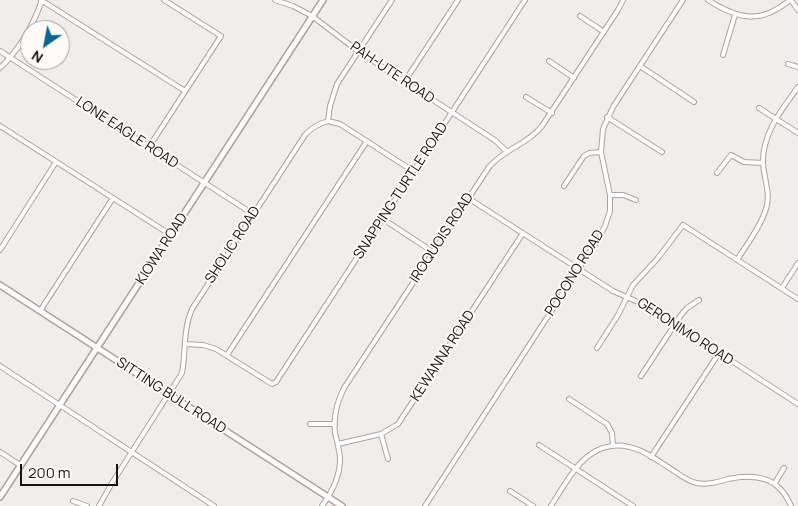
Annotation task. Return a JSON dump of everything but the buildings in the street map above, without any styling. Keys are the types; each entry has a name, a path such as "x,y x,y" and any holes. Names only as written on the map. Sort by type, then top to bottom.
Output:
{"street":[{"path":"0,68 10,58 29,32 42,0 185,91"},
{"path":"149,147 221,36 164,0"},
{"name":"PAH-UTE ROAD","path":"275,0 293,6 312,16 358,51 496,141 506,151"},
{"name":"KIOWA ROAD","path":"0,497 323,0"},
{"path":"392,0 337,84 330,106 328,121 340,124 414,171"},
{"path":"405,81 458,0"},
{"name":"SNAPPING TURTLE ROAD","path":"227,355 272,384 276,382 525,0"},
{"name":"IROQUOIS ROAD","path":"322,506 328,497 339,470 340,459 335,424 338,400 344,388 489,167 497,157 535,134 552,113 623,0"},
{"name":"POCONO ROAD","path":"425,506 605,226 610,211 610,195 601,152 603,128 607,117 683,0"},
{"path":"708,0 727,12 746,17 764,15 780,8 790,0 798,10"},
{"path":"723,55 735,15"},
{"path":"580,16 604,32"},
{"name":"LONE EAGLE ROAD","path":"0,51 253,214"},
{"path":"549,62 574,78"},
{"path":"788,64 798,67"},
{"path":"640,66 694,102"},
{"path":"737,260 754,234 766,209 768,191 763,163 766,145 776,119 798,87"},
{"path":"526,97 552,113"},
{"path":"759,108 798,133"},
{"path":"607,117 662,152"},
{"name":"SHOLIC ROAD","path":"99,506 182,373 187,319 192,309 304,135 318,124 328,121"},
{"path":"0,126 171,235"},
{"path":"185,344 216,348 227,355 367,141"},
{"path":"564,186 584,156 589,153 601,152"},
{"path":"717,173 731,154 744,162 763,163"},
{"path":"0,250 56,162"},
{"path":"610,195 623,194 636,200"},
{"path":"40,311 113,198"},
{"name":"GERONIMO ROAD","path":"468,198 613,291 647,306 798,404"},
{"path":"382,219 433,252"},
{"path":"597,348 638,280 668,246 679,228 683,225 798,299"},
{"name":"KEWANNA ROAD","path":"338,444 381,434 398,424 523,234"},
{"path":"782,288 798,263"},
{"name":"SITTING BULL ROAD","path":"0,286 342,506"},
{"path":"641,376 687,308 699,300"},
{"path":"651,457 719,353"},
{"path":"0,366 214,506"},
{"path":"569,399 606,424 612,433 613,446"},
{"path":"310,424 335,424"},
{"path":"381,434 388,459"},
{"path":"540,445 633,506"},
{"path":"551,506 584,459 600,449 613,446 630,447 643,452 686,479 697,483 710,483 738,477 756,477 775,483 786,494 791,506"},
{"path":"0,452 20,465"},
{"path":"775,483 784,468"},
{"path":"510,491 533,506"},
{"path":"73,500 87,506"}]}
